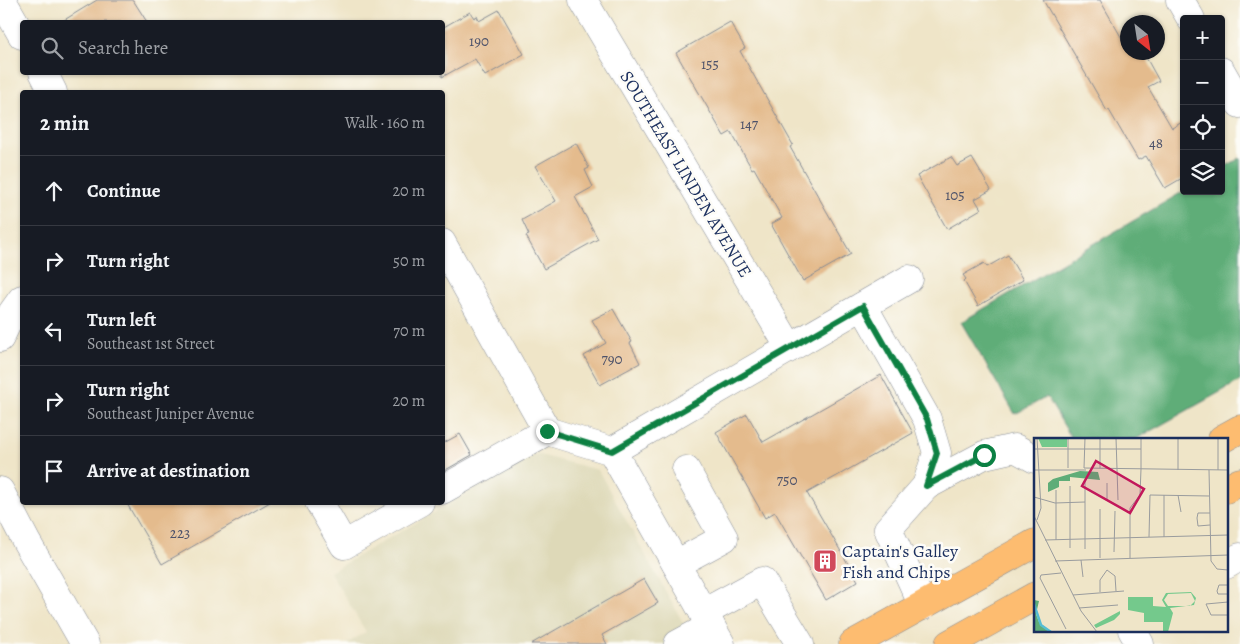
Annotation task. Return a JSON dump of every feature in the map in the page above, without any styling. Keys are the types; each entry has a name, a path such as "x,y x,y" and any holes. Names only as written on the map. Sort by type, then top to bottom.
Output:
{"main road":[{"path":"1224,438 1240,429"},
{"path":"1228,489 1240,482"},
{"path":"854,644 1034,544"},
{"path":"949,644 1034,597"}],"street":[{"path":"2,0 20,32"},
{"name":"SOUTHEAST LINDEN AVENUE","path":"583,0 790,348"},
{"path":"1180,0 1189,15"},
{"path":"44,75 52,90"},
{"path":"1225,78 1240,104"},
{"path":"445,248 547,431 612,451 711,628"},
{"path":"612,451 909,279"},
{"path":"445,291 470,291"},
{"path":"0,338 12,313 20,302"},
{"path":"863,306 927,419 937,453 926,486"},
{"path":"445,488 547,431"},
{"path":"923,606 888,529 926,486 984,455 1015,448 1034,458"},
{"path":"676,564 724,538 686,470"},
{"path":"0,492 85,644"},
{"path":"321,505 344,545 415,505"},
{"path":"1228,564 1240,557"},
{"path":"678,644 711,628 762,581 800,644"},
{"path":"1133,632 1140,644"}],"shaded area":[{"path":"536,454 598,470 695,644 346,644 366,632 330,572"}],"green space":[{"path":"1240,158 1240,381 1138,438 1071,438 1047,397 1015,414 961,322 1180,193 1180,195 1225,195 1225,167"}],"building":[{"path":"97,0 133,0 146,20 64,20"},
{"path":"1043,0 1100,0 1120,35 1120,60 1147,60 1159,81 1148,87 1172,128 1180,123 1180,179 1165,188 1146,156 1138,160 1109,110 1107,111"},
{"path":"499,10 524,54 485,76 475,59 442,77 442,75 445,75 445,26 470,12 474,18 477,16 479,21"},
{"path":"730,22 745,48 740,51 793,145 790,147 851,254 803,281 771,224 782,218 731,132 724,136 676,53"},
{"path":"576,143 589,168 585,170 593,187 575,197 598,239 544,269 526,236 529,235 522,220 556,201 535,166"},
{"path":"951,157 957,166 972,158 991,190 975,199 981,209 947,229 917,176"},
{"path":"1008,255 1023,280 978,306 964,281 966,279 963,275 984,263 987,267"},
{"path":"613,309 632,342 630,343 640,363 600,385 584,356 606,343 592,320"},
{"path":"881,375 913,433 807,493 858,581 826,600 775,512 765,518 716,432 747,414 763,442"},
{"path":"460,434 472,455 445,470 445,442"},
{"path":"128,505 265,505 162,564"},
{"path":"644,579 658,603 602,635 607,644 531,644"}],"place":[{"name":"Captain's Galley Fish and Chips","path":"825,561"}],"route":[{"path":"547,431 612,451 863,306 927,419 937,453 926,486 984,455"}]}
